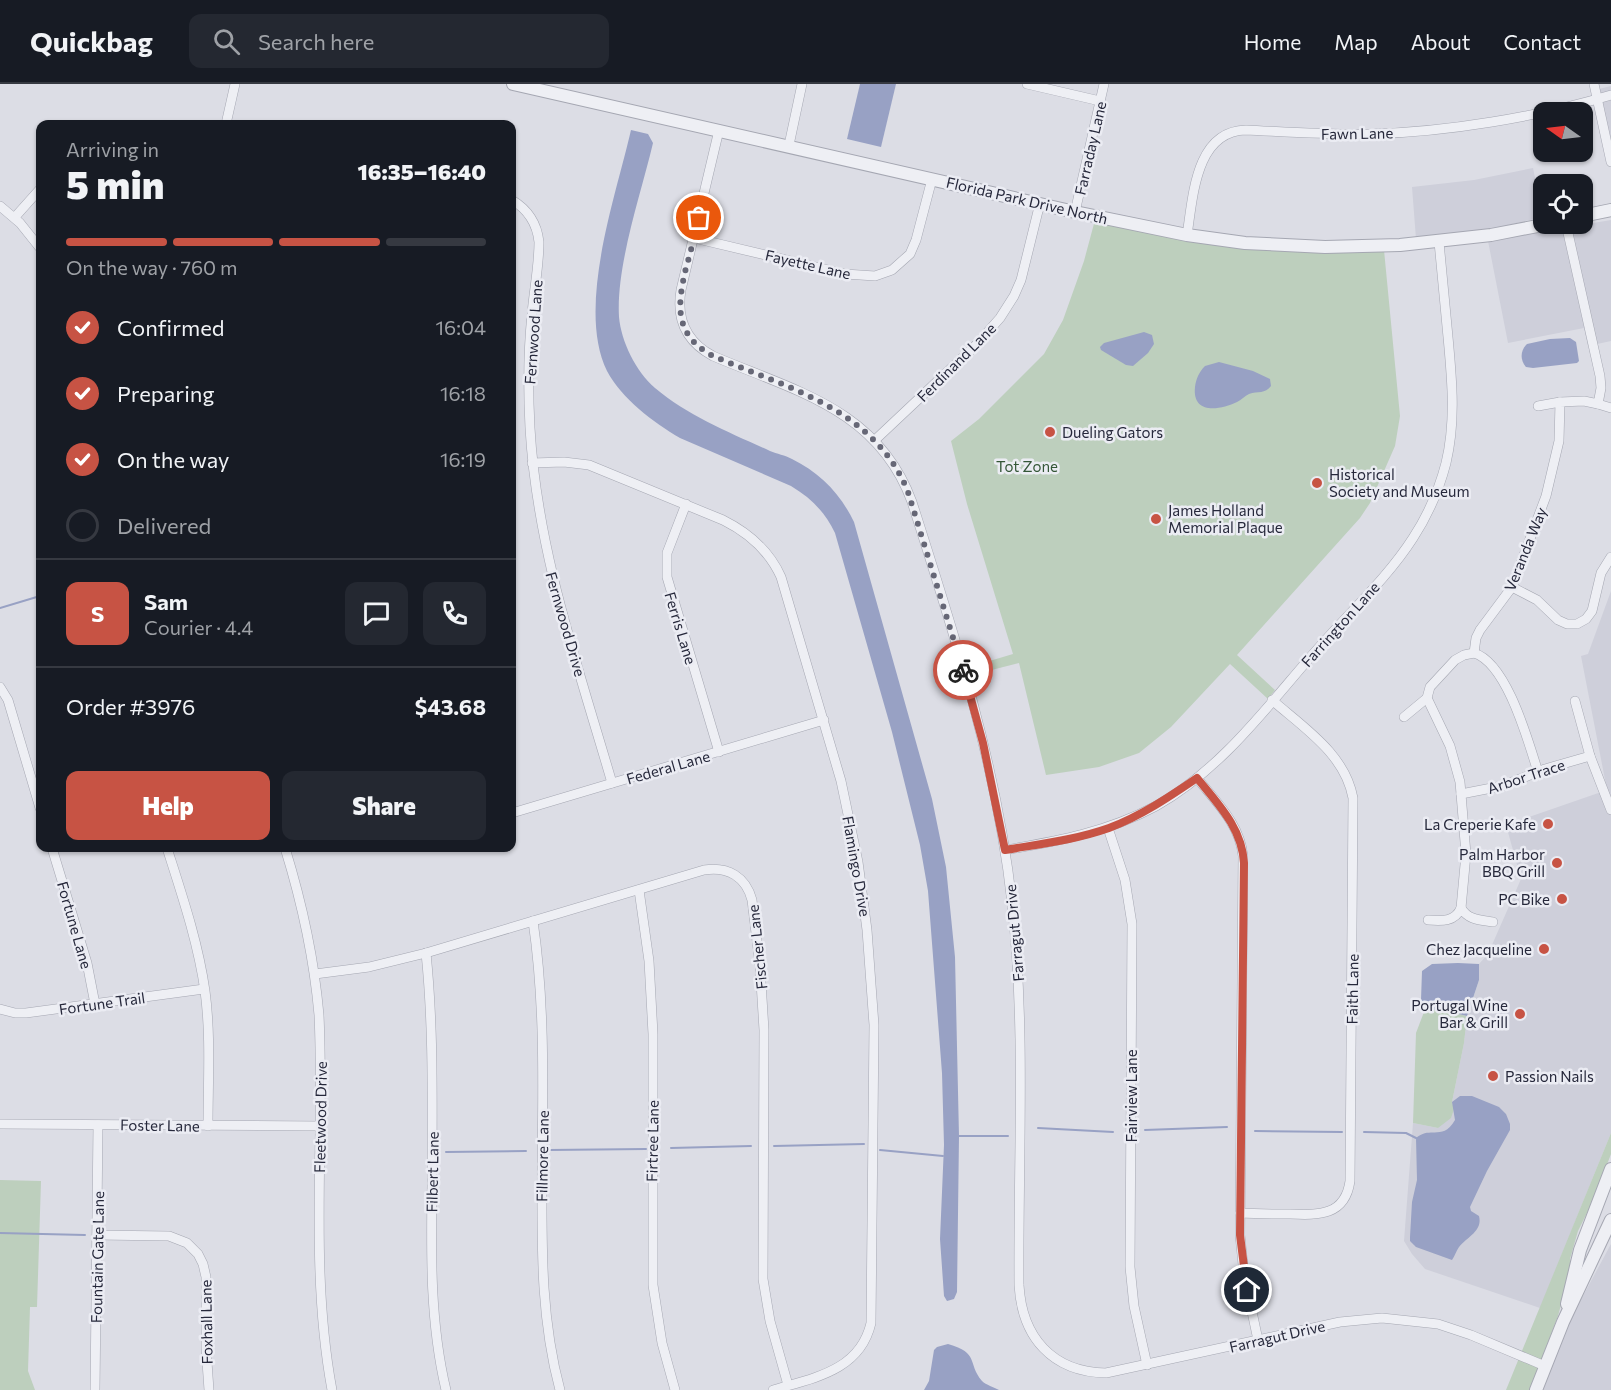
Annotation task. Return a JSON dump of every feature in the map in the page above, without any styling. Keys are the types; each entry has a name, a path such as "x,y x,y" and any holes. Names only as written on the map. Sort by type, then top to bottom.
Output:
{"street":[{"path":"227,120 235,84"},
{"name":"Florida Park Drive North","path":"513,84 789,145 1075,212 1187,235 1282,246 1367,246 1439,242 1533,227"},
{"path":"789,145 802,84"},
{"path":"1027,84 1100,101"},
{"name":"Farraday Lane","path":"1075,212 1104,84"},
{"path":"1594,84 1611,162"},
{"name":"Fawn Lane","path":"1187,235 1200,164 1216,143 1234,131 1350,134 1413,132 1498,120 1611,95"},
{"name":"Farragut Drive","path":"720,130 679,305 682,323 694,343 713,356 835,408 858,424 896,468 912,502 978,722 1005,850 1016,938 1020,1011 1018,1277 1022,1312 1028,1328 1040,1345 1056,1358 1072,1367 1106,1373 1340,1322 1398,1318 1438,1324 1458,1330 1545,1366"},
{"name":"Fayette Lane","path":"694,238 845,274 875,276 892,270 910,254 916,240 932,179"},
{"path":"15,217 36,193"},
{"name":"Fernwood Lane","path":"516,203 522,207 534,224 539,242 529,374 532,463"},
{"name":"Ferdinand Lane","path":"875,441 977,344 1000,318 1021,280 1040,203"},
{"path":"0,206 15,217 36,243"},
{"path":"1593,214 1611,210"},
{"path":"1568,234 1600,376 1601,388 1598,404"},
{"name":"Farrington Lane","path":"1005,850 1072,838 1108,828 1156,806 1197,778 1237,740 1403,552 1423,521 1441,481 1450,440 1453,396 1439,242"},
{"path":"1538,406 1584,401 1611,408"},
{"name":"Veranda Way","path":"1474,653 1476,638 1480,630 1512,587 1552,478 1559,441 1560,402"},
{"name":"Flamingo Drive","path":"532,463 564,462 589,465 741,529 759,544 774,563 785,590 841,781 865,910 871,967 874,1025 871,1323 866,1337 851,1359 832,1371 773,1390"},
{"name":"Fernwood Drive","path":"532,463 539,515 554,585 612,783"},
{"name":"Ferris Lane","path":"686,504 667,553 667,577 719,752"},
{"path":"1512,587 1537,600 1558,620 1567,624 1576,624 1586,619 1592,611 1601,573 1611,557"},
{"path":"1404,717 1427,698 1430,687 1455,660 1474,653 1488,660 1508,690 1538,772"},
{"path":"0,687 8,700 36,794"},
{"path":"1427,698 1456,764 1461,794 1466,864 1461,908 1457,915 1452,919 1428,921"},
{"name":"Faith Lane","path":"1240,1213 1311,1214 1327,1212 1339,1206 1346,1197 1351,1173 1353,798 1347,777 1336,758 1272,700"},
{"path":"1575,701 1590,756 1611,810"},
{"name":"Federal Lane","path":"516,812 824,720"},
{"name":"Arbor Trace","path":"1461,794 1502,786 1590,756"},
{"path":"1197,778 1236,829 1243,856 1240,1213 1244,1274 1258,1340"},
{"name":"Fairview Lane","path":"1108,828 1127,889 1132,924 1130,1258 1132,1292 1147,1365"},
{"name":"Fortune Lane","path":"53,852 87,963 95,1004"},
{"path":"168,852 194,936 204,989 208,1039 208,1126"},
{"name":"Fleetwood Drive","path":"286,852 303,909 315,974 321,1048 319,1275 324,1336 332,1390"},
{"name":"Fischer Lane","path":"315,974 369,967 426,953 704,870 729,871 740,878 751,895 756,927 763,1016 764,1279 770,1322 788,1385"},
{"name":"Firtree Lane","path":"639,890 649,961 653,1034 653,1285 662,1343 675,1390"},
{"path":"1461,908 1470,918 1493,922"},
{"name":"Fillmore Lane","path":"533,921 542,1015 543,1292 550,1343 560,1390"},
{"name":"Filbert Lane","path":"426,953 433,1051 432,1284 436,1335 446,1390"},
{"name":"Fortune Trail","path":"0,1009 26,1013 204,989"},
{"name":"Foster Lane","path":"0,1124 320,1126"},
{"name":"Fountain Gate Lane","path":"95,1390 98,1125"},
{"path":"1563,1322 1580,1250 1611,1169"},
{"path":"1536,1390 1563,1322 1611,1220"},
{"name":"Foxhall Lane","path":"97,1235 170,1236 187,1243 198,1254 203,1264 206,1282 206,1348 209,1390"}],"shaded area":[{"path":"1611,86 1611,140 1599,89"},
{"path":"1533,168 1533,219 1477,232 1416,239 1412,187 1474,180"},
{"path":"1611,220 1611,341 1588,346 1584,328 1508,343 1488,241 1533,233 1593,234 1593,223"},
{"path":"1611,591 1611,1133 1540,1308 1425,1269 1412,1254 1404,1241 1413,1123 1438,1128 1452,1102 1467,1016 1479,980 1479,964 1488,954 1521,879 1506,825 1607,790 1581,656 1588,654"},
{"path":"1611,1244 1611,1390 1543,1390 1569,1322"}],"green space":[{"name":"Tot Zone","path":"1095,220 1179,233 1384,250 1400,416 1395,446 1370,503 1360,518 1237,655 1275,690 1268,699 1230,664 1171,727 1139,753 1099,767 1046,775 1019,663 968,676 966,668 1013,654 967,504 951,441 979,419 1044,354 1063,320 1084,261"},
{"path":"1438,1009 1467,1016 1452,1102 1454,1109 1451,1118 1438,1128 1413,1123 1416,1033 1424,1012"},
{"path":"1611,1133 1611,1154 1593,1201 1578,1231 1558,1316 1530,1390 1506,1390"},
{"path":"0,1180 41,1181 37,1307 30,1307 28,1371 35,1390 0,1390"}],"water":[{"path":"860,84 896,84 881,147 847,139"},
{"path":"631,130 648,134 653,143 630,230 621,275 620,326 631,356 648,381 681,407 710,423 802,465 820,477 836,493 854,522 932,799 946,867 955,957 959,1136 957,1292 954,1299 947,1301 944,1296 940,1239 944,1145 942,1073 928,891 920,845 892,732 835,533 822,512 805,495 791,486 670,432 630,400 607,371 599,345 596,316 597,284 609,218"},
{"path":"1144,332 1152,335 1154,344 1148,353 1133,366 1126,365 1101,350 1100,347 1104,343"},
{"path":"1570,338 1576,342 1579,361 1577,363 1533,368 1526,367 1524,364 1522,353 1527,344"},
{"path":"1219,362 1253,371 1270,379 1271,386 1223,407 1202,406 1195,396 1197,378 1205,366"},
{"path":"1432,964 1479,964 1479,980 1467,1016 1438,1009 1424,1012 1421,1000 1422,971"},
{"path":"1460,1096 1472,1096 1499,1107 1506,1114 1510,1130 1470,1207 1471,1211 1479,1216 1479,1226 1459,1247 1452,1260 1416,1247 1410,1241 1410,1237 1412,1202 1417,1180 1416,1138 1421,1134 1441,1132 1450,1127 1455,1120 1452,1102"},
{"path":"948,1344 965,1351 982,1381 999,1390 924,1390 929,1381 934,1350"}],"waterway":[{"path":"0,608 36,597"},
{"path":"1145,1130 1227,1127"},
{"path":"1038,1128 1113,1132"},
{"path":"1255,1131 1342,1132"},
{"path":"1364,1132 1406,1133 1416,1138"},
{"path":"959,1136 1008,1136"},
{"path":"774,1146 864,1144"},
{"path":"671,1148 751,1146"},
{"path":"549,1150 646,1149"},
{"path":"880,1150 943,1156"},
{"path":"446,1152 526,1151"},
{"path":"0,1233 85,1235"}],"way so far":[{"path":"699,218 679,305 682,323 687,334 699,348 713,356 835,408 858,424 889,458 906,485 963,670"}],"place":[{"name":"Dueling Gators","path":"1050,432"},
{"name":"Historical Society and Museum","path":"1317,483"},
{"name":"James Holland Memorial Plaque","path":"1156,519"},
{"name":"La Creperie Kafe","path":"1548,824"},
{"name":"Palm Harbor BBQ Grill","path":"1557,863"},
{"name":"PC Bike","path":"1562,899"},
{"name":"Chez Jacqueline","path":"1544,949"},
{"name":"Portugal Wine Bar & Grill","path":"1520,1014"},
{"name":"Passion Nails","path":"1493,1076"}],"route":[{"path":"963,670 983,743 1005,850 1084,836 1127,821 1156,806 1197,778 1238,833 1244,863 1240,1235 1247,1290"}]}
